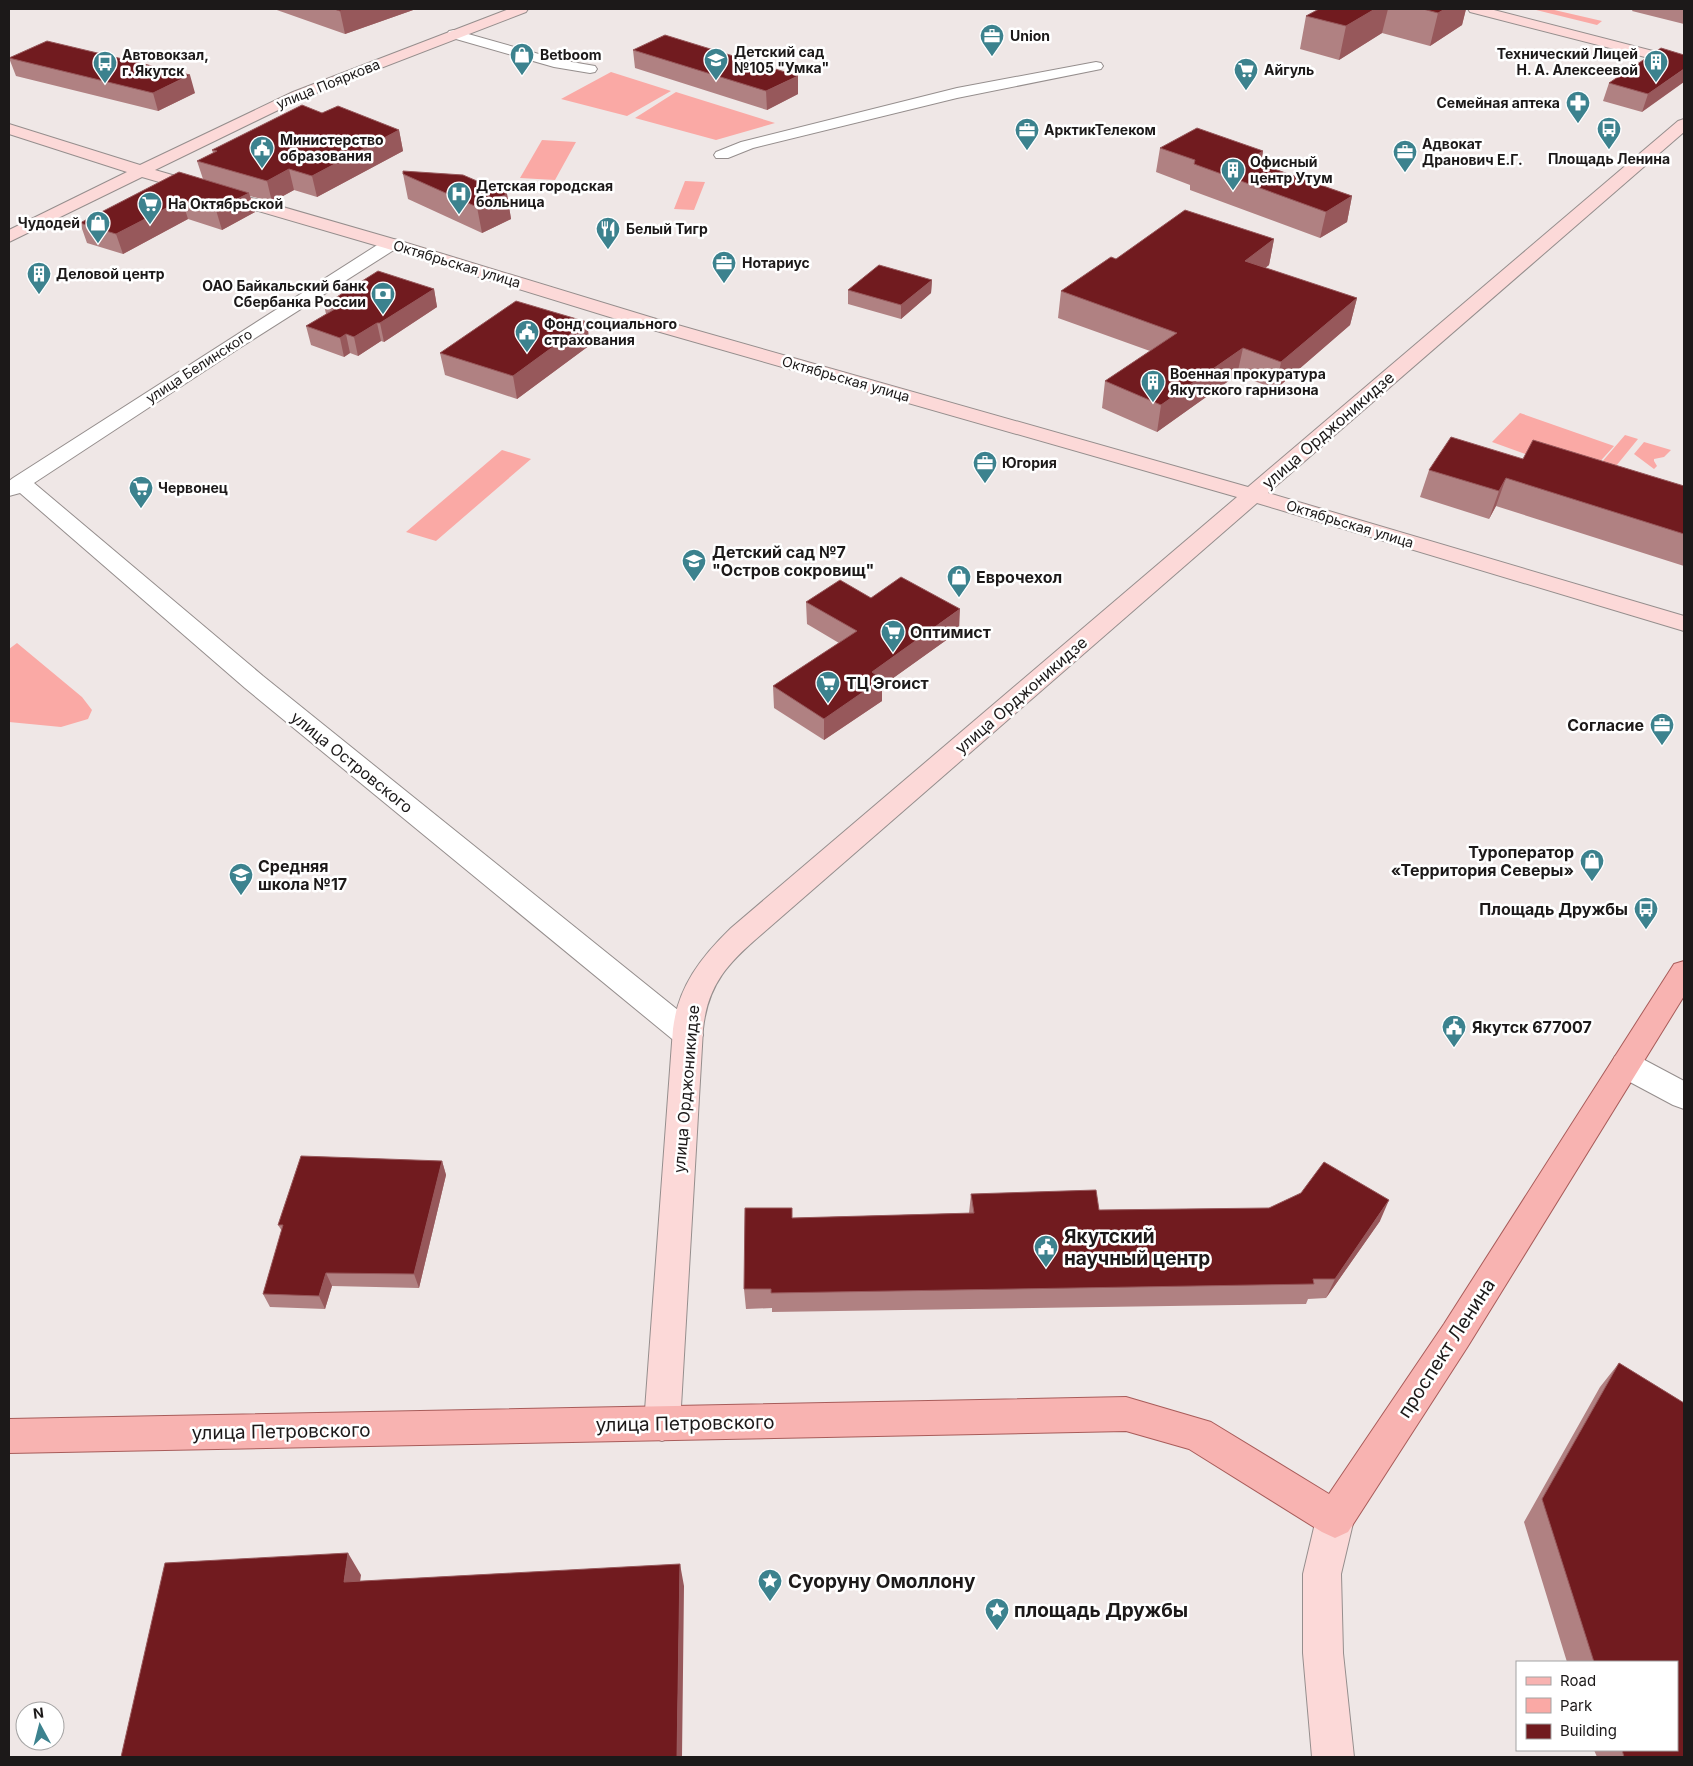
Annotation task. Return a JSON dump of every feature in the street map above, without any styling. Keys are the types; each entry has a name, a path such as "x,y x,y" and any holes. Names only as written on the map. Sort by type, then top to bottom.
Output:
{"main road":[{"name":"проспект Ленина","path":"1335,1519 1456,1335 1684,972"},
{"name":"улица Петровского","path":"9,1436 1126,1414 1198,1434 1335,1519"}],"street":[{"name":"улица Пояркова","path":"9,237 140,170 298,95 521,9"},
{"path":"1475,9 1684,63"},
{"path":"454,34 559,64 590,69"},
{"path":"722,155 747,145 957,93 1096,66"},
{"name":"улица Орджоникидзе","path":"662,1424 688,1035 694,998 708,971 725,951 1684,124"},
{"name":"Октябрьская улица","path":"9,129 646,322 1252,496 1684,624"},
{"name":"улица Белинского","path":"14,486 391,244"},
{"name":"улица Островского","path":"14,486 688,1035"},
{"path":"1626,1065 1684,1096"},
{"name":"проспект Ленина","path":"1333,1757 1323,1653 1322,1574 1335,1519"}],"green space":[{"path":"1532,9 1550,9 1602,21 1597,25"},
{"path":"611,72 671,91 627,116 561,99"},
{"path":"676,92 775,123 716,140 635,118"},
{"path":"542,140 576,142 555,180 520,178"},
{"path":"685,181 705,182 694,210 674,209"},
{"path":"1520,413 1614,446 1587,476 1492,442"},
{"path":"1625,435 1638,439 1603,482 1589,477"},
{"path":"1644,442 1671,450 1664,457 1654,459 1657,466 1654,469 1634,454"},
{"path":"502,450 531,459 436,541 406,532"},
{"path":"17,643 82,697 92,710 88,719 61,727 9,722 9,649"}],"building":[{"path":"1319,9 1375,9 1346,26 1306,16"},
{"path":"1423,9 1445,9 1438,13"},
{"path":"665,35 798,76 766,91 633,50"},
{"path":"47,41 190,75 153,93 9,58"},
{"path":"1661,48 1684,55 1684,69 1648,94 1609,83"},
{"path":"302,105 322,113 338,106 399,130 312,176 289,169 267,181 197,161 217,151 212,150"},
{"path":"1197,128 1263,151 1248,160 1352,196 1326,212 1194,164 1195,160 1160,148"},
{"path":"403,171 463,175 507,194 477,207 403,174"},
{"path":"179,172 249,193 216,210 182,200 116,234 80,223"},
{"path":"1185,210 1274,239 1245,261 1357,298 1281,362 1243,348 1161,405 1105,381 1177,333 1061,291 1111,257 1116,259"},
{"path":"879,265 932,280 901,305 848,290"},
{"path":"378,271 434,289 354,337 346,334 340,338 306,326 335,309 324,305"},
{"path":"516,301 587,322 513,376 440,353"},
{"path":"1451,437 1523,459 1533,440 1684,486 1684,534 1506,478 1499,491 1429,470"},
{"path":"901,577 960,609 872,672 882,679 824,719 773,686 857,631 806,602 840,580 871,598"},
{"path":"301,1156 442,1161 414,1274 326,1273 319,1296 263,1294 283,1225 278,1225"},
{"name":"Якутский научный центр","path":"1324,1162 1389,1200 1335,1279 1313,1279 1314,1284 771,1293 771,1289 744,1289 745,1208 792,1208 792,1218 974,1213 971,1194 1096,1190 1099,1210 1269,1208 1301,1193"},
{"path":"1619,1363 1684,1403 1684,1757 1624,1757 1622,1751 1678,1751 1678,1661 1594,1661 1542,1499"},
{"path":"348,1553 344,1582 680,1564 677,1757 121,1757 165,1563"}],"place":[{"name":"Union","path":"992,57"},
{"name":"Betboom","path":"522,76"},
{"name":"Детский сад №105 \"Умка\"","path":"716,81"},
{"name":"Технический Лицей Н. А. Алексеевой","path":"1656,83"},
{"name":"Автовокзал, г. Якутск","path":"105,84"},
{"name":"Айгуль","path":"1246,91"},
{"name":"Семейная аптека","path":"1578,124"},
{"name":"Площадь Ленина","path":"1609,150"},
{"name":"АрктикТелеком","path":"1027,151"},
{"name":"Министерство образования","path":"262,169"},
{"name":"Адвокат Дранович Е.Г.","path":"1405,173"},
{"name":"Офисный центр Утум","path":"1233,191"},
{"name":"Детская городская больница","path":"459,215"},
{"name":"На Октябрьской","path":"150,225"},
{"name":"Чудодей","path":"98,244"},
{"name":"Белый Тигр","path":"608,250"},
{"name":"Нотариус","path":"724,284"},
{"name":"Деловой центр","path":"39,295"},
{"name":"ОАО Байкальский банк Сбербанка России","path":"383,315"},
{"name":"Фонд социального страхования","path":"527,353"},
{"name":"Военная прокуратура Якутского гарнизона","path":"1153,403"},
{"name":"Югория","path":"985,484"},
{"name":"Червонец","path":"141,509"},
{"name":"Детский сад №7 \"Остров сокровищ\"","path":"694,582"},
{"name":"Еврочехол","path":"959,598"},
{"name":"Оптимист","path":"893,653"},
{"name":"ТЦ Эгоист","path":"828,704"},
{"name":"Согласие","path":"1662,746"},
{"name":"Туроператор «Территория Северы»","path":"1592,882"},
{"name":"Средняя школа №17","path":"241,896"},
{"name":"Площадь Дружбы","path":"1646,930"},
{"name":"Якутск 677007","path":"1454,1048"},
{"name":"Якутский научный центр","path":"1046,1268"},
{"name":"Суоруну Омоллону","path":"770,1602"},
{"name":"площадь Дружбы","path":"997,1631"}]}
